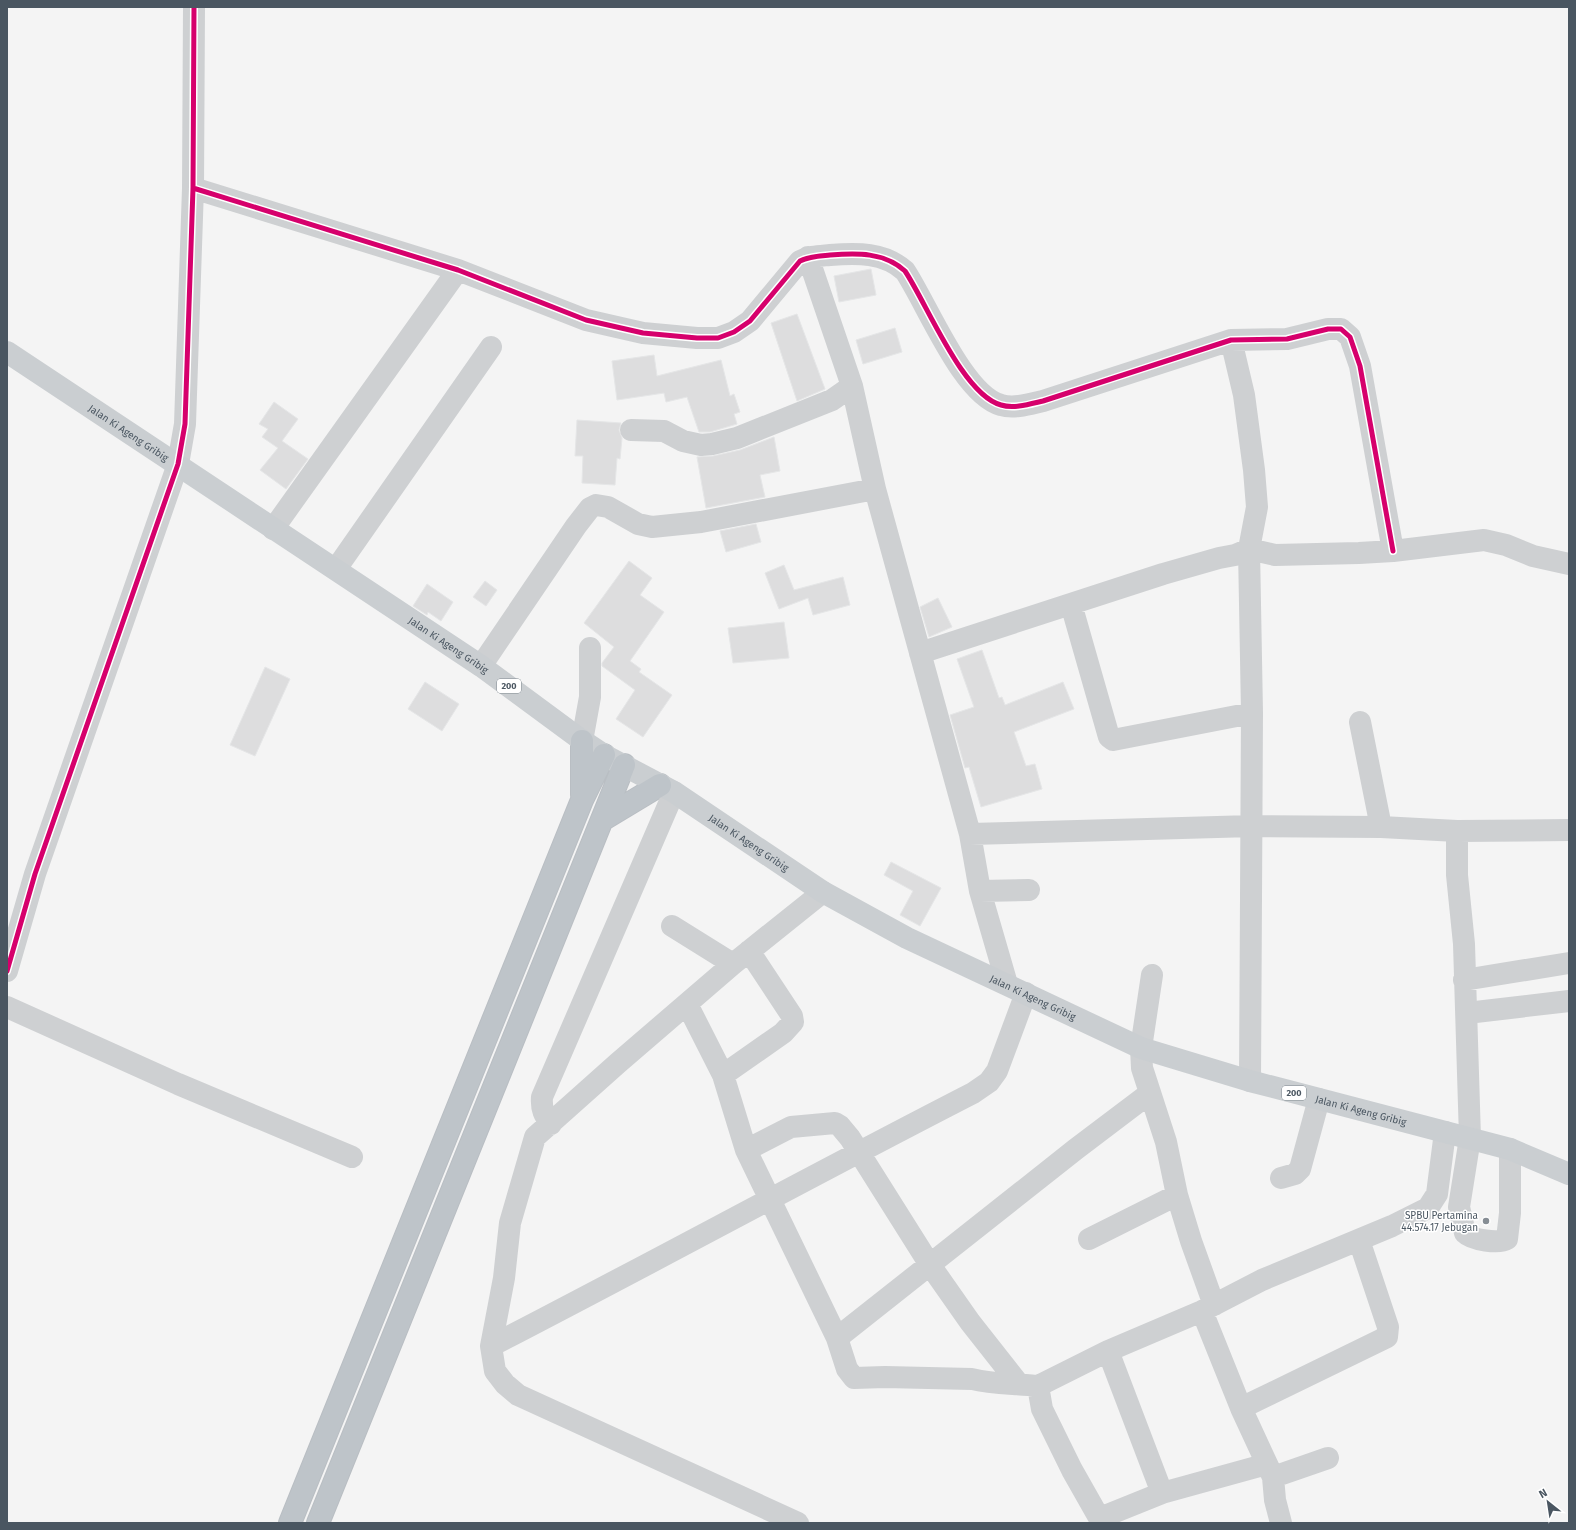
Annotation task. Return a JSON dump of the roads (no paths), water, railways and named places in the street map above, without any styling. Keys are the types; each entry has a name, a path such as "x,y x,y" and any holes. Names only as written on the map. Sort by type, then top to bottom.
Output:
{"highway":[{"path":"582,741 582,800"},
{"path":"290,1523 582,800 604,755"},
{"path":"318,1523 624,765"},
{"path":"602,820 667,789"}],"main road":[{"name":"Jalan Ki Ageng Gribig","path":"7,352 481,666 582,741 604,755 667,789 823,892 907,938 1141,1048 1250,1081 1510,1149 1569,1174"}],"street":[{"path":"7,971 35,874 178,464 185,424 193,188 194,7"},
{"path":"193,188 458,270 586,320 643,333 697,338 718,338 734,332 750,321 800,261 808,257 856,253 877,256 898,265 912,281 973,386 984,396 1001,405 1011,407 1043,401 1231,340 1287,339 1335,328 1347,332 1350,336 1360,366 1393,551"},
{"path":"491,1346 656,1261 770,1198 973,1093 989,1082 997,1071 1016,989 980,891 970,834 876,490 852,386 808,257"},
{"path":"273,529 458,270"},
{"path":"1231,340 1244,395 1254,470 1257,507 1249,549 1252,713 1250,1081"},
{"path":"336,569 491,347"},
{"path":"631,430 664,431 683,441 701,445 712,444 737,438 832,400 852,386"},
{"path":"481,666 576,526 590,508 596,505 608,507 638,524 652,527 701,522 876,490"},
{"path":"920,653 1192,565 1236,555 1249,549 1275,555 1393,551 1484,540 1506,545 1533,556 1569,564"},
{"path":"1071,604 1109,737 1113,740 1252,713"},
{"path":"582,741 590,697 590,648"},
{"path":"1360,722 1381,827"},
{"path":"551,1124 541,1107 542,1098 667,789"},
{"path":"970,834 1252,826 1381,827 1457,831 1569,830"},
{"path":"1457,831 1456,868 1464,944 1470,1138 1459,1207 1465,1233 1476,1239 1502,1241 1508,1239 1510,1213 1510,1149"},
{"path":"980,891 1029,890"},
{"path":"798,1523 518,1395 505,1384 495,1371 491,1346 504,1278 510,1223 530,1157 531,1146 535,1137 618,1063 741,958 823,892"},
{"path":"672,926 741,958 792,1016 793,1022 783,1033 723,1075"},
{"path":"1464,980 1569,963"},
{"path":"1152,975 1141,1048 1142,1068 1166,1142 1177,1195 1191,1241 1208,1308 1241,1408 1270,1471 1281,1523"},
{"path":"1466,1013 1569,1001"},
{"path":"688,1004 723,1075 746,1150 836,1338 847,1368 854,1378 885,1377 972,1379 984,1382 1028,1384 1108,1351 1208,1308 1262,1280 1359,1240 1428,1208 1437,1194 1446,1132"},
{"path":"7,1007 178,1084 352,1156"},
{"path":"836,1338 1076,1149 1150,1093"},
{"path":"1280,1178 1295,1174 1300,1169 1319,1099"},
{"path":"746,1150 791,1127 835,1123 840,1126 930,1265 970,1322 1028,1384 1045,1414 1072,1470 1101,1520 1162,1493 1328,1458"},
{"path":"1089,1239 1177,1195"},
{"path":"1241,1408 1387,1337 1388,1327 1359,1240"},
{"path":"1108,1351 1162,1493"}],"place":[{"name":"SPBU Pertamina 44.574.17 Jebugan","path":"1486,1221"}]}
